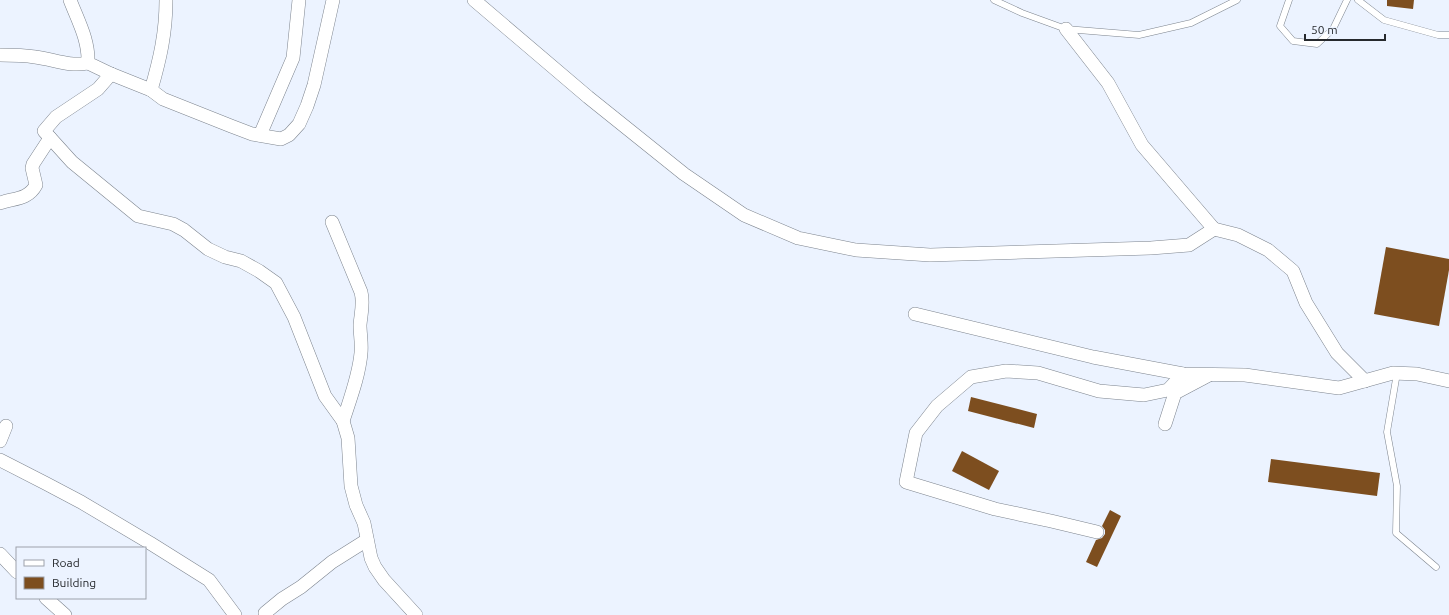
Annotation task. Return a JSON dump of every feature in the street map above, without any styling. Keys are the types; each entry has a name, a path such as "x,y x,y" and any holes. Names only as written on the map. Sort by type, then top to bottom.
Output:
{"street":[{"path":"70,0 85,37 89,52 88,63"},
{"path":"151,90 160,58 166,22 166,0"},
{"path":"260,135 293,58 299,0"},
{"path":"0,55 36,57 70,65 88,63 151,90 162,99 231,126 260,135 281,139 289,135 299,124 314,85 333,0"},
{"path":"474,0 588,97 684,174 744,215 798,238 856,250 930,255 1152,248 1189,244 1214,229"},
{"path":"1066,29 1108,83 1142,145 1214,229 1238,236 1268,250 1293,271 1306,303 1337,353 1365,381"},
{"path":"111,74 98,89 56,117 44,131 72,162 138,216 173,224 184,230 208,248 225,257 241,261 259,270 276,283 294,317 325,396 343,421 348,438 351,486 356,505 364,523 371,558 384,580 416,615"},
{"path":"0,203 26,196 33,191 36,185 32,168 33,164 50,138"},
{"path":"332,222 363,300 360,324 361,354 356,381 343,421"},
{"path":"915,314 1093,357 1182,374 1245,375 1339,388 1393,373 1417,374 1449,381"},
{"path":"1098,532 995,509 906,482 916,433 937,406 971,377 1006,371 1038,373 1099,391 1144,395 1168,390 1182,374"},
{"path":"1165,424 1175,393 1211,374"},
{"path":"0,441 6,426"},
{"path":"0,460 28,473 81,502 209,580 235,615"},
{"path":"265,613 282,598 301,587 332,562 368,540"},
{"path":"0,554 16,571"},
{"path":"47,599 65,615"}],"lane":[{"path":"994,0 1022,13 1066,29 1139,35 1191,23 1237,0"},
{"path":"1289,0 1280,26 1293,41 1317,44 1333,29 1347,0"},
{"path":"1358,0 1384,20 1438,35 1449,35"},
{"path":"1397,373 1387,432 1397,486 1396,533 1436,567"}],"building":[{"path":"1387,0 1414,0 1413,9 1387,6"},
{"path":"1386,247 1449,259 1449,270 1439,326 1374,314"},
{"path":"971,397 1037,414 1034,428 968,411"},
{"path":"962,451 999,471 989,490 952,471"},
{"path":"1271,459 1380,473 1377,496 1268,482"},
{"path":"1110,510 1121,516 1097,567 1086,562 1096,540 1102,538 1105,534 1105,530 1102,526"}]}
